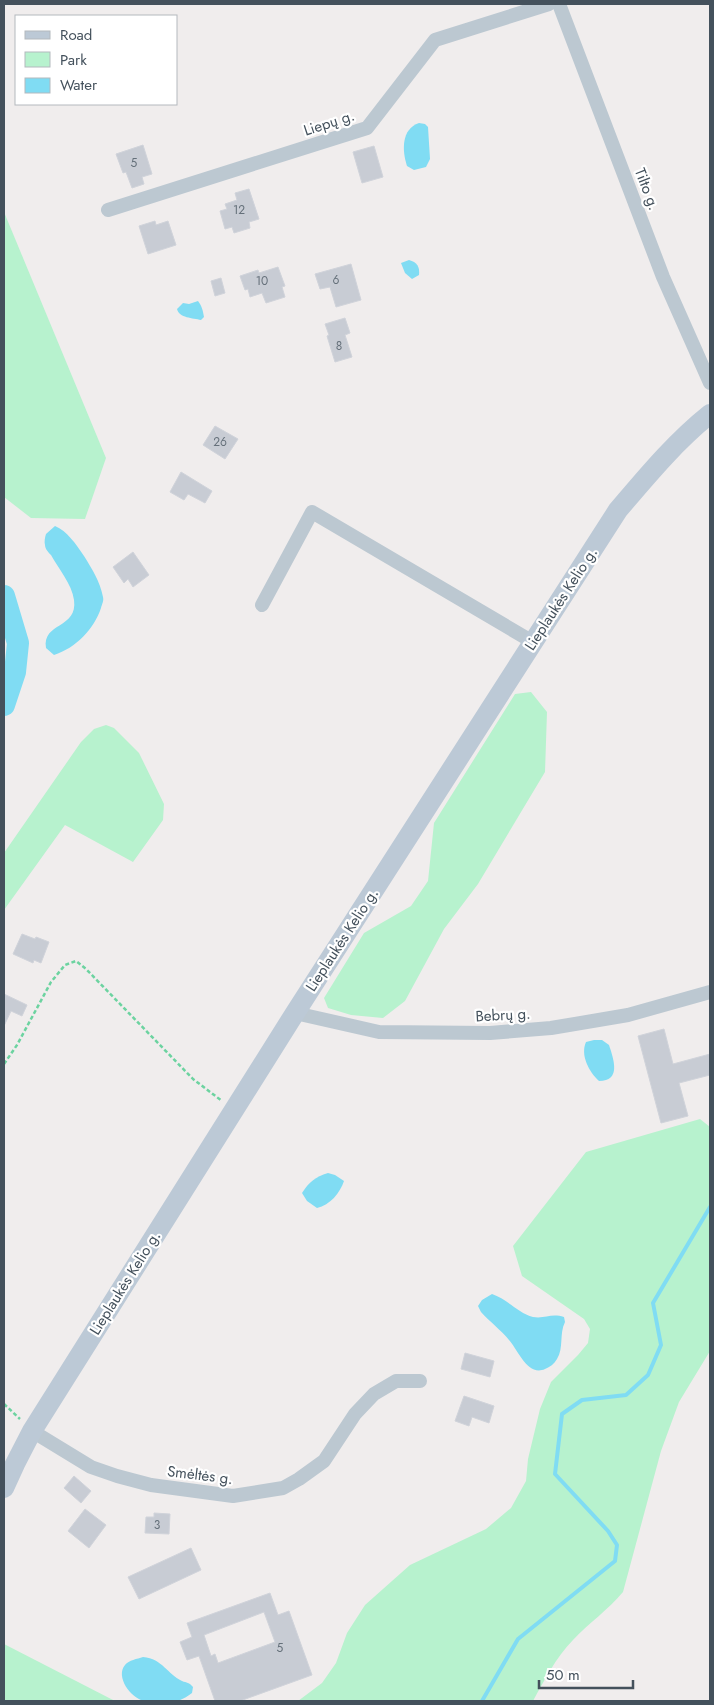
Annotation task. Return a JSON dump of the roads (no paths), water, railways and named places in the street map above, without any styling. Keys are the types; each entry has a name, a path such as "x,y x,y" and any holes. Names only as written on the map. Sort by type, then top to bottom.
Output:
{"main road":[{"name":"Lieplaukės Kelio g.","path":"4,1488 32,1430 295,1013 618,510 665,455 710,414"}],"street":[{"name":"Liepų g.","path":"108,210 367,128 435,40 549,4"},
{"name":"Tilto g.","path":"558,4 664,277 710,383"},
{"path":"262,605 312,512 533,642"},
{"name":"Bebrų g.","path":"295,1013 379,1032 490,1033 551,1028 628,1015 710,992"},
{"name":"Smėltės g.","path":"32,1430 91,1467 117,1476 151,1485 233,1496 283,1488 299,1479 324,1461 355,1414 374,1394 396,1381 420,1381"}],"water":[{"path":"419,123 425,124 428,127 430,159 426,167 414,170 407,166 404,154 404,141 409,130"},
{"path":"409,260 417,265 419,270 419,275 412,279 405,273 401,263"},
{"path":"198,301 204,317 201,320 187,317 178,312 177,309 183,303 189,304"},
{"path":"55,526 67,535 84,556 98,580 103,600 98,616 83,637 70,648 54,655 46,648 46,640 54,629 71,616 74,609 73,594 68,582 45,546 46,534"},
{"path":"602,1040 609,1045 611,1051 614,1069 611,1077 606,1080 599,1081 586,1063 584,1047 586,1042"},
{"path":"328,1173 344,1181 334,1198 317,1208 307,1201 302,1193 313,1180"},
{"path":"492,1294 533,1317 564,1317 565,1322 559,1355 552,1365 545,1369 533,1369 524,1361 506,1336 481,1312 478,1306 482,1300"},
{"path":"143,1657 150,1658 177,1678 190,1684 193,1687 192,1693 178,1701 166,1702 147,1702 134,1696 123,1681 122,1670 129,1662"}],"waterway":[{"path":"4,596 18,643 15,672 4,705"},
{"path":"482,1701 518,1639 615,1561 617,1545 608,1531 555,1474 562,1414 582,1400 626,1395 648,1375 661,1345 653,1303 710,1207"}]}
